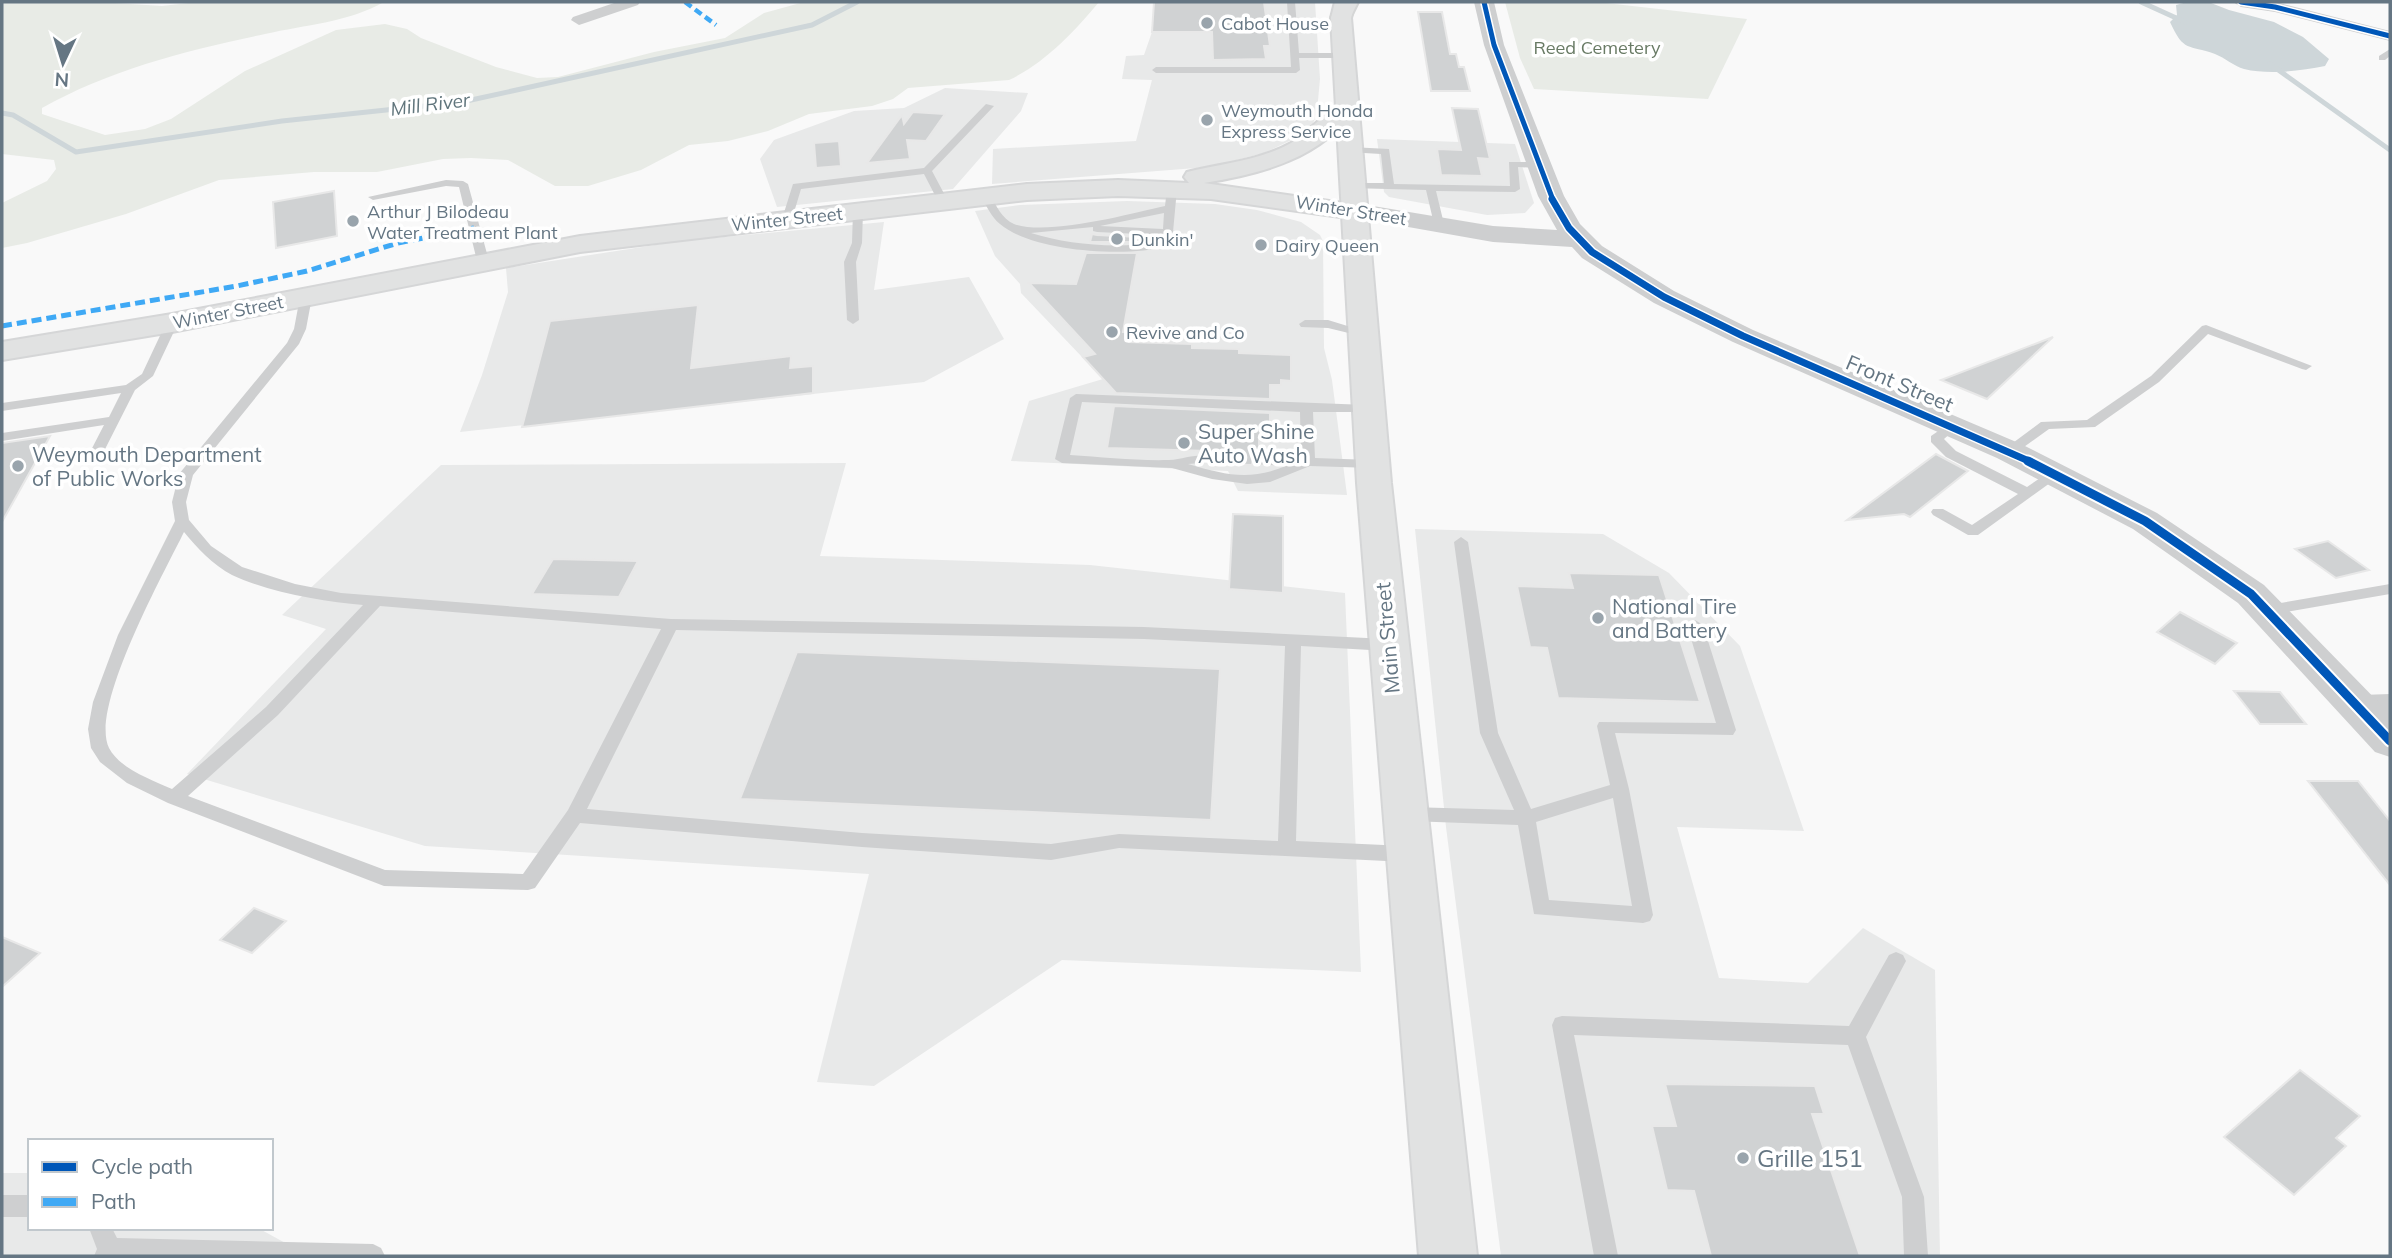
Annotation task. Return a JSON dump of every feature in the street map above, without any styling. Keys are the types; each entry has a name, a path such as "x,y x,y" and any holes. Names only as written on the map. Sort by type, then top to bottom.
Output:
{"main road":[{"name":"Main Street","path":"1342,6 1346,107 1362,183 1361,331 1387,645 1448,1256"},
{"path":"1118,188 1200,176 1276,159 1318,138 1335,124 1346,107"},
{"name":"Winter Street","path":"2,351 172,323 483,261 621,238 986,197 1118,188 1170,199 1362,183"}],"street":[{"path":"579,20 632,2"},
{"name":"Front Street","path":"1484,2 1494,44 1558,212 1578,239 1611,265 1664,297 1743,336 2009,450 2041,484 2145,521 2195,553 2269,610 2376,707 2390,741"},
{"path":"2243,2 2390,36"},
{"name":"Winter Street","path":"1362,183 1439,225 1514,236 1578,239"}],"lane":[{"path":"1156,70 1296,70 1291,2"},
{"path":"1295,55 1343,56"},
{"path":"787,219 797,186 927,171 989,106"},
{"path":"1362,183 1515,189 1513,164 1539,164"},
{"path":"927,171 943,201"},
{"path":"373,197 446,183 463,184 483,261"},
{"path":"1430,186 1439,225"},
{"path":"986,197 1002,221 1015,232 1040,239 1138,248 1162,245 1168,232 1170,199 1068,227"},
{"path":"853,320 850,262 857,243 858,211"},
{"path":"1012,227 1168,232"},
{"path":"306,297 300,329 293,344 186,474 179,502 182,521 206,549 237,571 293,589 376,601 671,624 1144,633 1387,645"},
{"path":"2,407 130,388 147,376 172,323"},
{"path":"1305,324 1328,324 1361,331"},
{"path":"2009,450 2046,425 2090,424 2155,379 2206,329 2306,366"},
{"path":"95,456 130,388"},
{"path":"1308,462 1265,479 1247,480 1212,475 1173,464 1062,459 1076,398 1367,409"},
{"path":"1306,408 1308,462"},
{"path":"2,437 114,420"},
{"path":"1953,425 1936,439 1951,454 2041,484"},
{"path":"1173,464 1192,459 1208,459"},
{"path":"1259,461 1372,464"},
{"path":"1937,512 1973,531 2041,484"},
{"path":"182,521 116,653 96,727 99,747 119,770 174,798 384,878 528,882 575,815 671,624"},
{"path":"1461,542 1489,733 1526,818 1541,908 1643,915 1620,789 1605,726 1727,730 1695,625"},
{"path":"2269,610 2390,589"},
{"path":"174,798 272,711 376,601"},
{"path":"1287,849 1293,640"},
{"path":"1403,814 1526,818 1620,789"},
{"path":"575,815 862,840 1051,852 1119,841 1406,854"},
{"path":"1896,961 1855,1036 1913,1197 1916,1256"},
{"path":"1606,1256 1562,1026 1855,1036"},
{"path":"2,1206 28,1206"},
{"path":"105,1245 373,1256"}],"shaded area":[{"path":"1154,2 1315,2 1320,79 1313,124 1302,135 1264,153 1209,167 992,184 993,149 1136,141 1152,80 1122,79 1126,56 1144,55 1152,32"},
{"path":"2187,2 2211,3 2274,22 2303,37 2329,59 2325,66 2295,71 2264,72 2240,68 2215,54 2188,46 2179,39 2170,22 2177,15 2176,5"},
{"path":"945,88 1028,93 1021,111 953,189 777,207 760,159 774,140 854,111 904,108"},
{"path":"1377,139 1515,144 1534,203 1525,213 1487,215 1389,197 1384,192"},
{"path":"1127,201 1215,204 1257,210 1301,222 1320,235 1323,241 1324,348 1332,380 1347,495 1238,491 1228,471 1011,461 1029,401 1103,379 1021,293 1020,284 995,256 975,211 1020,205"},
{"path":"884,222 874,290 969,277 1004,339 924,382 460,432 482,375 508,292 506,268 681,241"},
{"path":"846,463 820,556 1090,565 1345,593 1361,972 1062,960 874,1086 817,1082 869,874 425,846 187,774 326,629 282,615 441,465"},
{"path":"1415,529 1603,534 1669,573 1740,646 1804,831 1677,827 1719,978 1808,983 1863,928 1935,970 1940,1256 1501,1256 1446,827"},
{"path":"2,1173 28,1173 28,1230 262,1230 309,1256 2,1256"}],"green space":[{"path":"2,2 99,2 162,6 197,2 384,2 342,19 236,40 151,62 95,82 42,108 42,114 105,135 145,129 171,119 245,71 336,30 385,24 407,29 421,38 496,67 537,78 558,77 654,52 725,38 764,13 804,2 1099,2 1058,46 1035,65 1009,80 908,88 893,99 872,106 809,114 768,131 728,141 689,145 641,170 588,186 555,186 508,160 471,158 443,159 377,172 314,172 219,180 126,214 2,248 2,203 47,181 56,169 54,160 2,154"},
{"name":"Reed Cemetery","path":"1505,2 1597,2 1747,19 1708,99 1534,89 1520,58"}],"building":[{"name":"Cabot House","path":"1154,2 1264,2 1270,46 1264,46 1266,59 1213,60 1212,32 1152,32"},
{"path":"1418,12 1442,12 1450,54 1456,54 1459,67 1464,67 1470,91 1431,91"},
{"path":"1452,108 1478,109 1490,159 1478,158 1482,176 1441,175 1437,149 1461,150"},
{"path":"913,112 945,114 926,141 907,140 910,159 867,163 902,115 904,124"},
{"path":"839,141 841,166 816,168 814,143"},
{"path":"334,191 337,236 276,248 273,202"},
{"path":"1092,234 1140,237 1139,242 1090,242"},
{"path":"1086,253 1137,253 1123,332 1131,332 1129,342 1192,344 1192,348 1239,349 1239,353 1291,355 1291,381 1281,380 1281,385 1270,385 1270,399 1116,393 1083,357 1095,354 1029,283 1076,284"},
{"path":"698,305 691,368 791,356 790,368 813,366 813,393 522,427 550,321"},
{"path":"2053,337 1987,399 1941,380"},
{"name":"Super Shine Auto Wash","path":"1114,406 1270,413 1270,438 1259,437 1259,455 1253,457 1252,465 1215,464 1217,458 1209,451 1107,448"},
{"name":"Weymouth Department of Public Works","path":"50,436 2,522 2,443"},
{"path":"1936,454 1968,471 1910,517 1904,514 1847,520"},
{"path":"1233,514 1283,516 1283,593 1229,589"},
{"path":"2328,541 2369,570 2336,578 2295,549"},
{"path":"553,559 638,561 619,597 532,594"},
{"name":"National Tire and Battery","path":"1569,573 1659,575 1700,702 1558,698 1547,648 1530,647 1517,586 1573,588"},
{"path":"2180,612 2237,643 2215,664 2157,632"},
{"path":"797,652 1220,669 1211,820 740,799"},
{"path":"2234,691 2280,692 2306,724 2260,724"},
{"path":"2308,781 2358,781 2390,821 2390,885"},
{"path":"254,908 286,921 252,953 220,940"},
{"path":"2,937 40,953 2,987"},
{"path":"2300,1070 2360,1116 2336,1138 2346,1146 2294,1195 2224,1137"},
{"name":"Grille 151","path":"1665,1084 1815,1086 1824,1114 1812,1114 1860,1256 1711,1256 1694,1191 1667,1190 1652,1126 1676,1126"}],"waterway":[{"name":"Mill River","path":"2,113 13,115 76,152 282,121 462,102 812,25 857,2"},
{"path":"2141,2 2185,22"},
{"path":"2270,64 2390,150"}],"marked path":[{"path":"685,2 716,25"},
{"path":"2,326 237,286 307,271 398,243 474,228"}],"cycle path":[{"path":"1484,2 1494,45 1551,196 1569,228 1592,252 1664,297 1743,336 2009,451 2145,521 2251,594 2390,741"},
{"path":"2241,2 2275,7 2390,36"}],"place":[{"name":"Cabot House","path":"1207,23"},
{"name":"Weymouth Honda Express Service","path":"1207,120"},
{"name":"Arthur J Bilodeau Water Treatment Plant","path":"353,221"},
{"name":"Dunkin'","path":"1117,239"},
{"name":"Dairy Queen","path":"1261,245"},
{"name":"Revive and Co","path":"1112,332"},
{"name":"Super Shine Auto Wash","path":"1184,443"},
{"name":"Weymouth Department of Public Works","path":"18,466"},
{"name":"National Tire and Battery","path":"1598,618"},
{"name":"Grille 151","path":"1743,1158"}]}
